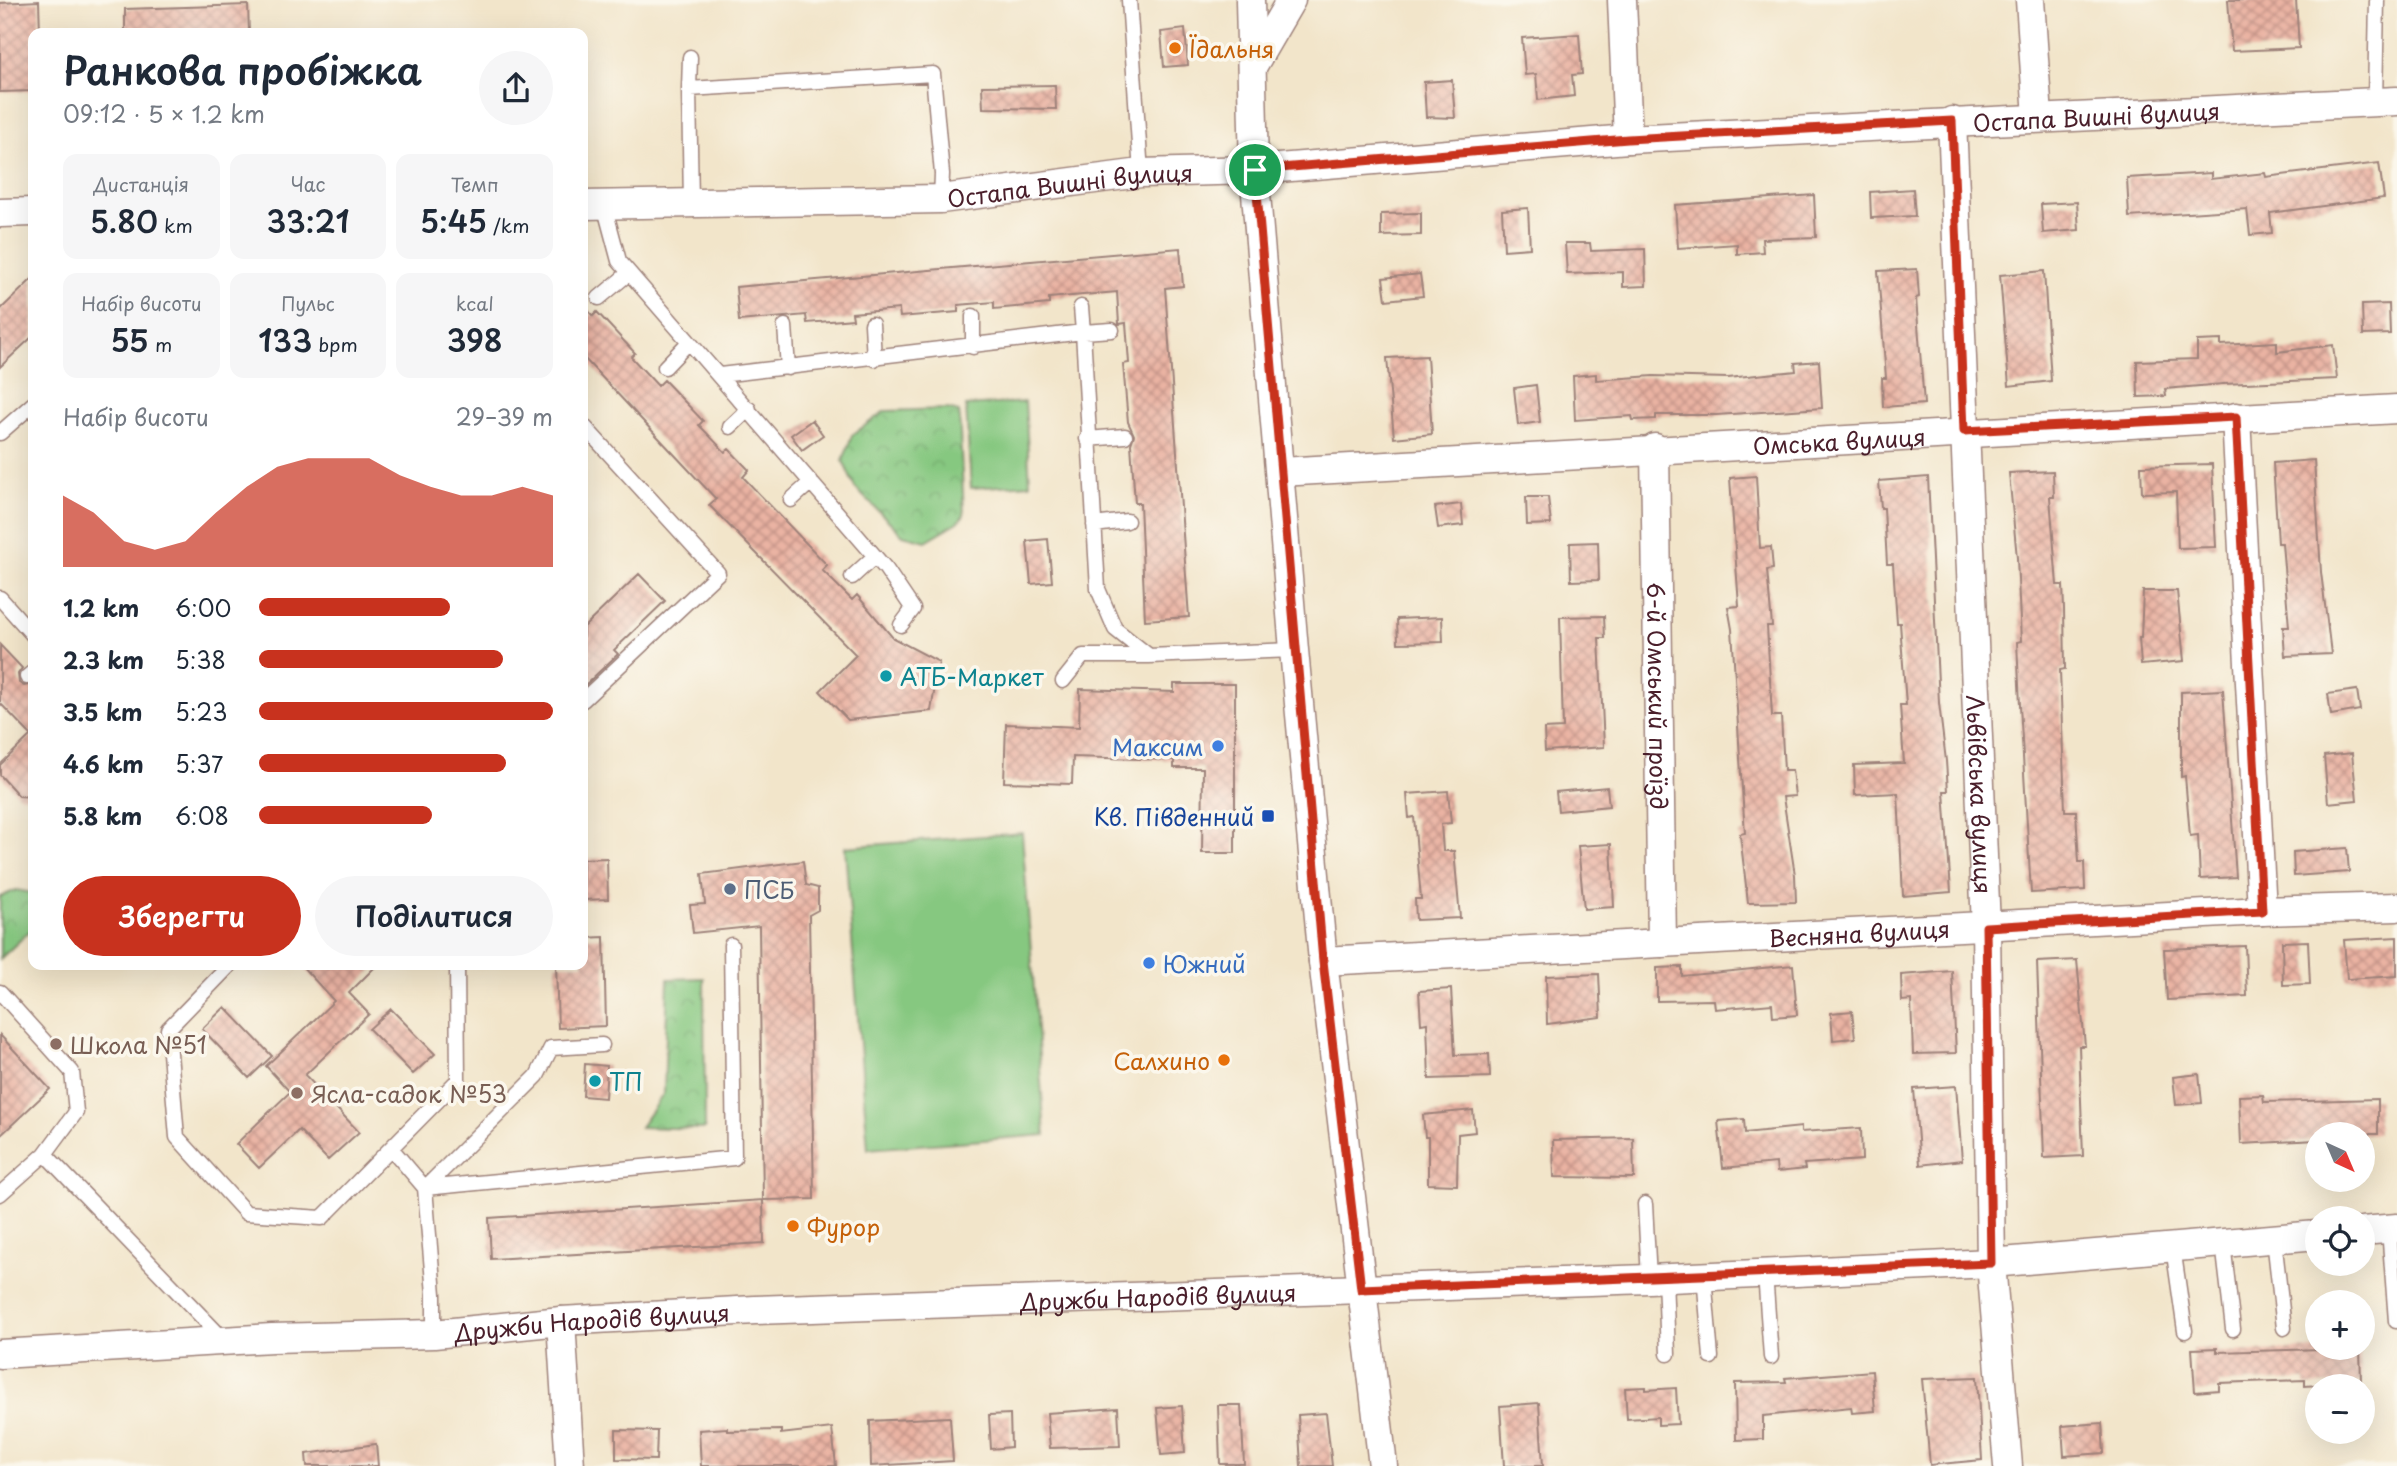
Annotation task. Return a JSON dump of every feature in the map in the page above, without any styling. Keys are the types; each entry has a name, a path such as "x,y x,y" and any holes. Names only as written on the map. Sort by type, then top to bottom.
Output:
{"street":[{"path":"1250,0 1255,170 1294,650 1323,961 1383,1466"},
{"path":"1251,70 1291,0"},
{"path":"1622,0 1628,139"},
{"path":"2030,0 2038,117"},
{"name":"Остапа Вишні вулиця","path":"593,205 941,199 1142,173 1255,170 1628,139 1952,121 2386,102"},
{"name":"Львівська вулиця","path":"1952,121 1986,927 1991,1263 2008,1466"},
{"path":"0,213 28,212"},
{"name":"Омська вулиця","path":"1280,472 1964,431 2397,409"},
{"path":"2236,417 2262,911"},
{"name":"6-й Омський проїзд","path":"1655,449 1662,943"},
{"name":"Весняна вулиця","path":"1323,961 2262,911 2397,907"},
{"name":"Дружби Народів вулиця","path":"0,1354 225,1341 434,1334 561,1321 755,1310 1657,1278 1991,1263 2305,1236"},
{"path":"561,1321 570,1466"}],"lane":[{"path":"1129,0 1142,173"},
{"path":"2377,0 2386,102"},
{"path":"690,57 691,203"},
{"path":"689,89 933,74 942,174 941,199"},
{"path":"593,205 619,261 875,556 913,609 901,625"},
{"path":"599,298 629,273"},
{"path":"1081,307 1098,589 1115,629 1149,656"},
{"path":"973,316 974,346"},
{"path":"872,324 874,359"},
{"path":"785,326 788,368"},
{"path":"720,375 1112,330"},
{"path":"665,367 688,343"},
{"path":"0,433 28,408"},
{"path":"730,427 749,409"},
{"path":"588,430 718,573 588,695"},
{"path":"1087,439 1125,436"},
{"path":"791,500 811,482"},
{"path":"1094,525 1127,521"},
{"path":"852,578 875,556"},
{"path":"0,598 28,629"},
{"path":"1063,681 1083,656 1294,650"},
{"path":"425,1188 734,1158 731,945"},
{"path":"226,970 169,1029 177,1137 246,1213 322,1218 458,1080 457,970"},
{"path":"0,992 72,1072 76,1112 45,1154 0,1194"},
{"path":"425,1188 537,1076 551,1048 602,1045"},
{"path":"391,1148 425,1188 434,1294 434,1334"},
{"path":"45,1154 225,1341"},
{"path":"1645,1204 1668,1354"},
{"path":"2383,1229 2396,1321"},
{"path":"2274,1238 2284,1328"},
{"path":"2223,1243 2233,1329"},
{"path":"2172,1247 2185,1331"},
{"path":"1765,1273 1771,1357"},
{"path":"1704,1276 1711,1357"}],"green space":[{"path":"1025,402 1030,484 971,488 966,406"},
{"path":"947,409 959,412 964,515 958,522 926,541 903,535 855,488 843,461 852,435 885,411"},
{"path":"1022,833 1045,1135 868,1149 845,847"},
{"path":"16,890 28,892 28,933 0,959 0,897"},
{"path":"704,978 705,1129 640,1127 664,1093 668,979"}],"building":[{"path":"2228,0 2296,0 2299,48 2232,51"},
{"path":"39,1 40,28 28,28 28,91 0,92 0,3"},
{"path":"248,5 249,28 125,28 125,9"},
{"name":"Їдальня","path":"1185,29 1188,65 1164,67 1161,32"},
{"path":"1579,34 1582,74 1572,75 1574,96 1538,100 1536,74 1525,75 1522,38"},
{"path":"1452,80 1455,118 1426,117 1424,82"},
{"path":"1055,85 1056,109 983,108 982,86"},
{"path":"2379,163 2384,198 2270,213 2272,233 2250,235 2247,209 2129,217 2127,178 2211,173 2211,179 2265,173 2266,177"},
{"path":"1913,189 1915,216 1871,218 1870,192"},
{"path":"1814,195 1816,237 1762,239 1763,252 1737,254 1737,244 1678,248 1675,205"},
{"path":"2077,202 2079,230 2043,233 2041,204"},
{"path":"1528,208 1530,248 1504,250 1502,210"},
{"path":"1421,213 1421,235 1381,236 1381,214"},
{"path":"1565,243 1590,243 1591,251 1645,249 1646,286 1623,287 1623,272 1567,274"},
{"path":"1180,248 1183,286 1165,288 1189,617 1145,620 1140,503 1135,503 1131,444 1134,435 1128,422 1123,364 1129,363 1126,323 1119,324 1117,292 1049,298 1049,304 994,309 994,302 958,305 958,312 900,317 899,309 852,313 853,319 807,323 806,315 739,321 736,287"},
{"path":"1917,269 1919,297 1916,298 1924,404 1883,407 1882,378 1886,378 1878,271"},
{"path":"2044,271 2051,381 2009,386 2000,275"},
{"path":"1420,274 1423,296 1386,300 1383,278"},
{"path":"28,283 28,341 0,367 0,310"},
{"path":"2389,304 2390,334 2363,335 2362,305"},
{"path":"588,310 593,316 597,312 635,353 631,357 658,386 664,380 703,421 699,425 725,452 729,449 749,470 743,477 827,565 822,570 852,600 857,595 893,638 939,662 931,711 848,720 820,691 856,655 709,505 716,499 588,362"},
{"path":"2221,340 2221,345 2277,342 2277,352 2333,345 2337,379 2165,389 2166,396 2138,397 2137,361 2197,359 2197,341"},
{"path":"1427,356 1432,434 1394,438 1387,358"},
{"path":"1819,361 1822,408 1716,415 1656,415 1656,419 1633,420 1632,416 1575,420 1573,376 1596,374 1596,380 1653,376 1728,378 1796,371 1795,363"},
{"path":"1536,385 1540,422 1518,425 1514,388"},
{"path":"812,420 823,435 802,450 791,435"},
{"path":"2314,460 2321,572 2331,654 2285,656 2283,627 2289,627 2282,543 2278,543 2273,463"},
{"path":"2212,464 2216,547 2178,548 2176,492 2142,493 2141,466"},
{"path":"2053,471 2054,497 2050,497 2057,585 2063,585 2064,609 2065,669 2060,670 2065,811 2076,811 2079,862 2084,862 2085,890 2031,893 2017,642 2021,641 2017,558 2009,473"},
{"path":"1756,476 1760,548 1771,547 1773,569 1767,570 1772,626 1767,626 1772,716 1781,716 1784,770 1792,770 1795,796 1783,797 1795,875 1796,902 1748,903 1740,834 1745,833 1732,629 1728,607 1739,606 1730,478"},
{"path":"1928,477 1939,703 1948,791 1944,791 1951,892 1903,896 1898,793 1855,795 1854,765 1904,763 1900,705 1906,705 1900,623 1897,623 1893,564 1887,564 1884,508 1881,508 1879,481"},
{"path":"1526,497 1548,497 1551,524 1527,525"},
{"path":"1461,504 1463,525 1438,528 1435,507"},
{"path":"1048,539 1052,582 1031,584 1027,541"},
{"path":"1598,542 1599,580 1571,581 1570,543"},
{"path":"639,574 665,601 614,650 618,654 588,682 588,623"},
{"path":"2143,591 2177,591 2184,661 2141,665 2139,638"},
{"path":"1604,616 1605,638 1599,638 1604,747 1545,751 1544,729 1563,728 1560,617"},
{"path":"1442,617 1443,642 1398,643 1397,619"},
{"path":"0,645 22,668 18,674 19,683 28,685 28,732 0,703"},
{"path":"1174,684 1235,684 1235,853 1202,853 1203,768 1174,768 1174,760 1073,757 1072,784 1004,782 1006,724 1079,727 1080,689 1174,692"},
{"path":"2223,690 2236,877 2200,879 2198,835 2190,836 2185,776 2181,777 2181,692"},
{"path":"2357,690 2360,710 2331,715 2328,694"},
{"path":"28,738 28,797 19,796 0,775 0,765"},
{"path":"2352,753 2357,800 2328,803 2324,756"},
{"path":"1607,787 1609,806 1558,811 1556,792"},
{"path":"1448,791 1451,823 1441,824 1443,851 1454,851 1460,918 1416,920 1415,899 1421,899 1414,817 1409,818 1407,794"},
{"path":"1611,844 1614,907 1584,909 1578,846"},
{"path":"2347,848 2349,872 2294,876 2293,852"},
{"path":"607,858 608,899 588,900 588,859"},
{"path":"803,861 806,885 818,888 818,910 809,915 814,1199 763,1200 759,926 693,933 690,905 705,904 702,874"},
{"path":"604,937 606,1026 558,1028 556,970 588,970 588,938"},
{"path":"2397,937 2397,976 2347,979 2344,940"},
{"path":"2308,941 2310,984 2283,985 2282,942"},
{"path":"2245,946 2247,996 2167,1000 2164,949"},
{"path":"2077,960 2085,1046 2079,1046 2083,1156 2044,1158 2037,962"},
{"path":"1793,965 1797,1015 1773,1017 1772,1004 1715,1009 1714,1000 1657,1001 1657,968 1682,967 1682,976"},
{"path":"306,970 372,970 349,993 369,1014 305,1075 359,1132 328,1160 299,1130 259,1168 236,1144 290,1092 266,1066 334,1001"},
{"path":"1952,971 1956,1053 1913,1054 1911,1000 1902,1001 1901,975"},
{"path":"1599,974 1601,1017 1547,1024 1546,976"},
{"path":"1451,989 1455,1055 1489,1054 1490,1077 1429,1079 1427,1023 1421,1024 1419,991"},
{"path":"225,1007 272,1056 249,1078 202,1029"},
{"path":"391,1009 435,1054 413,1074 369,1029"},
{"path":"1852,1011 1855,1038 1833,1040 1831,1013"},
{"path":"0,1035 50,1089 0,1136"},
{"name":"ТП","path":"585,1064 607,1066 605,1098 583,1096"},
{"path":"2199,1074 2202,1103 2176,1105 2173,1077"},
{"path":"1956,1086 1962,1160 1920,1165 1914,1089"},
{"path":"2263,1095 2264,1102 2378,1099 2378,1134 2375,1134 2375,1122 2305,1122 2305,1141 2241,1144 2239,1096"},
{"path":"1473,1110 1475,1132 1458,1134 1457,1185 1428,1184 1428,1137 1425,1137 1423,1115"},
{"path":"1744,1119 1745,1133 1801,1127 1801,1132 1861,1128 1862,1160 1804,1164 1805,1169 1777,1172 1776,1163 1723,1168 1718,1121"},
{"path":"1633,1138 1634,1178 1554,1177 1553,1140"},
{"path":"763,1200 764,1243 491,1259 489,1218"},
{"path":"2217,1348 2217,1352 2305,1350 2305,1360 2360,1360 2361,1374 2305,1374 2305,1380 2219,1383 2219,1390 2195,1392 2192,1349"},
{"path":"1872,1371 1875,1411 1852,1413 1851,1407 1763,1416 1763,1439 1736,1440 1735,1383 1786,1382 1785,1378"},
{"path":"1977,1377 1982,1460 1930,1465 1922,1379"},
{"path":"1646,1387 1646,1390 1676,1388 1678,1424 1658,1425 1658,1417 1627,1419 1625,1388"},
{"path":"1539,1403 1543,1466 1504,1466 1500,1406"},
{"path":"1218,1405 1241,1405 1244,1464 1220,1464"},
{"path":"1182,1406 1185,1453 1161,1455 1157,1408"},
{"path":"1118,1408 1120,1446 1050,1448 1047,1413"},
{"path":"1326,1413 1332,1466 1301,1466 1298,1415"},
{"path":"1010,1414 1011,1447 991,1449 989,1415"},
{"path":"950,1417 953,1461 871,1466 870,1421"},
{"path":"2102,1423 2104,1453 2064,1456 2062,1426"},
{"path":"727,1428 727,1431 781,1430 781,1434 832,1428 836,1466 701,1466 699,1430"},
{"path":"616,1430 657,1431 656,1460 616,1459"},
{"path":"376,1444 378,1466 307,1466 306,1454"}],"place":[{"name":"Їдальня","path":"1175,48"},
{"name":"АТБ-Маркет","path":"886,676"},
{"name":"Максим","path":"1218,746"},
{"name":"Кв. Південний","path":"1268,816"},
{"name":"ПСБ","path":"730,889"},
{"name":"Южний","path":"1149,963"},
{"name":"Школа №51","path":"56,1044"},
{"name":"Салхино","path":"1224,1060"},
{"name":"ТП","path":"595,1081"},
{"name":"Ясла-садок №53","path":"297,1093"},
{"name":"Фурор","path":"793,1226"}],"route":[{"path":"1952,121 1964,431 2236,417 2262,911 1986,927 1991,1263 1361,1289 1323,961 1294,650 1255,170 1628,139 1952,121"}]}
